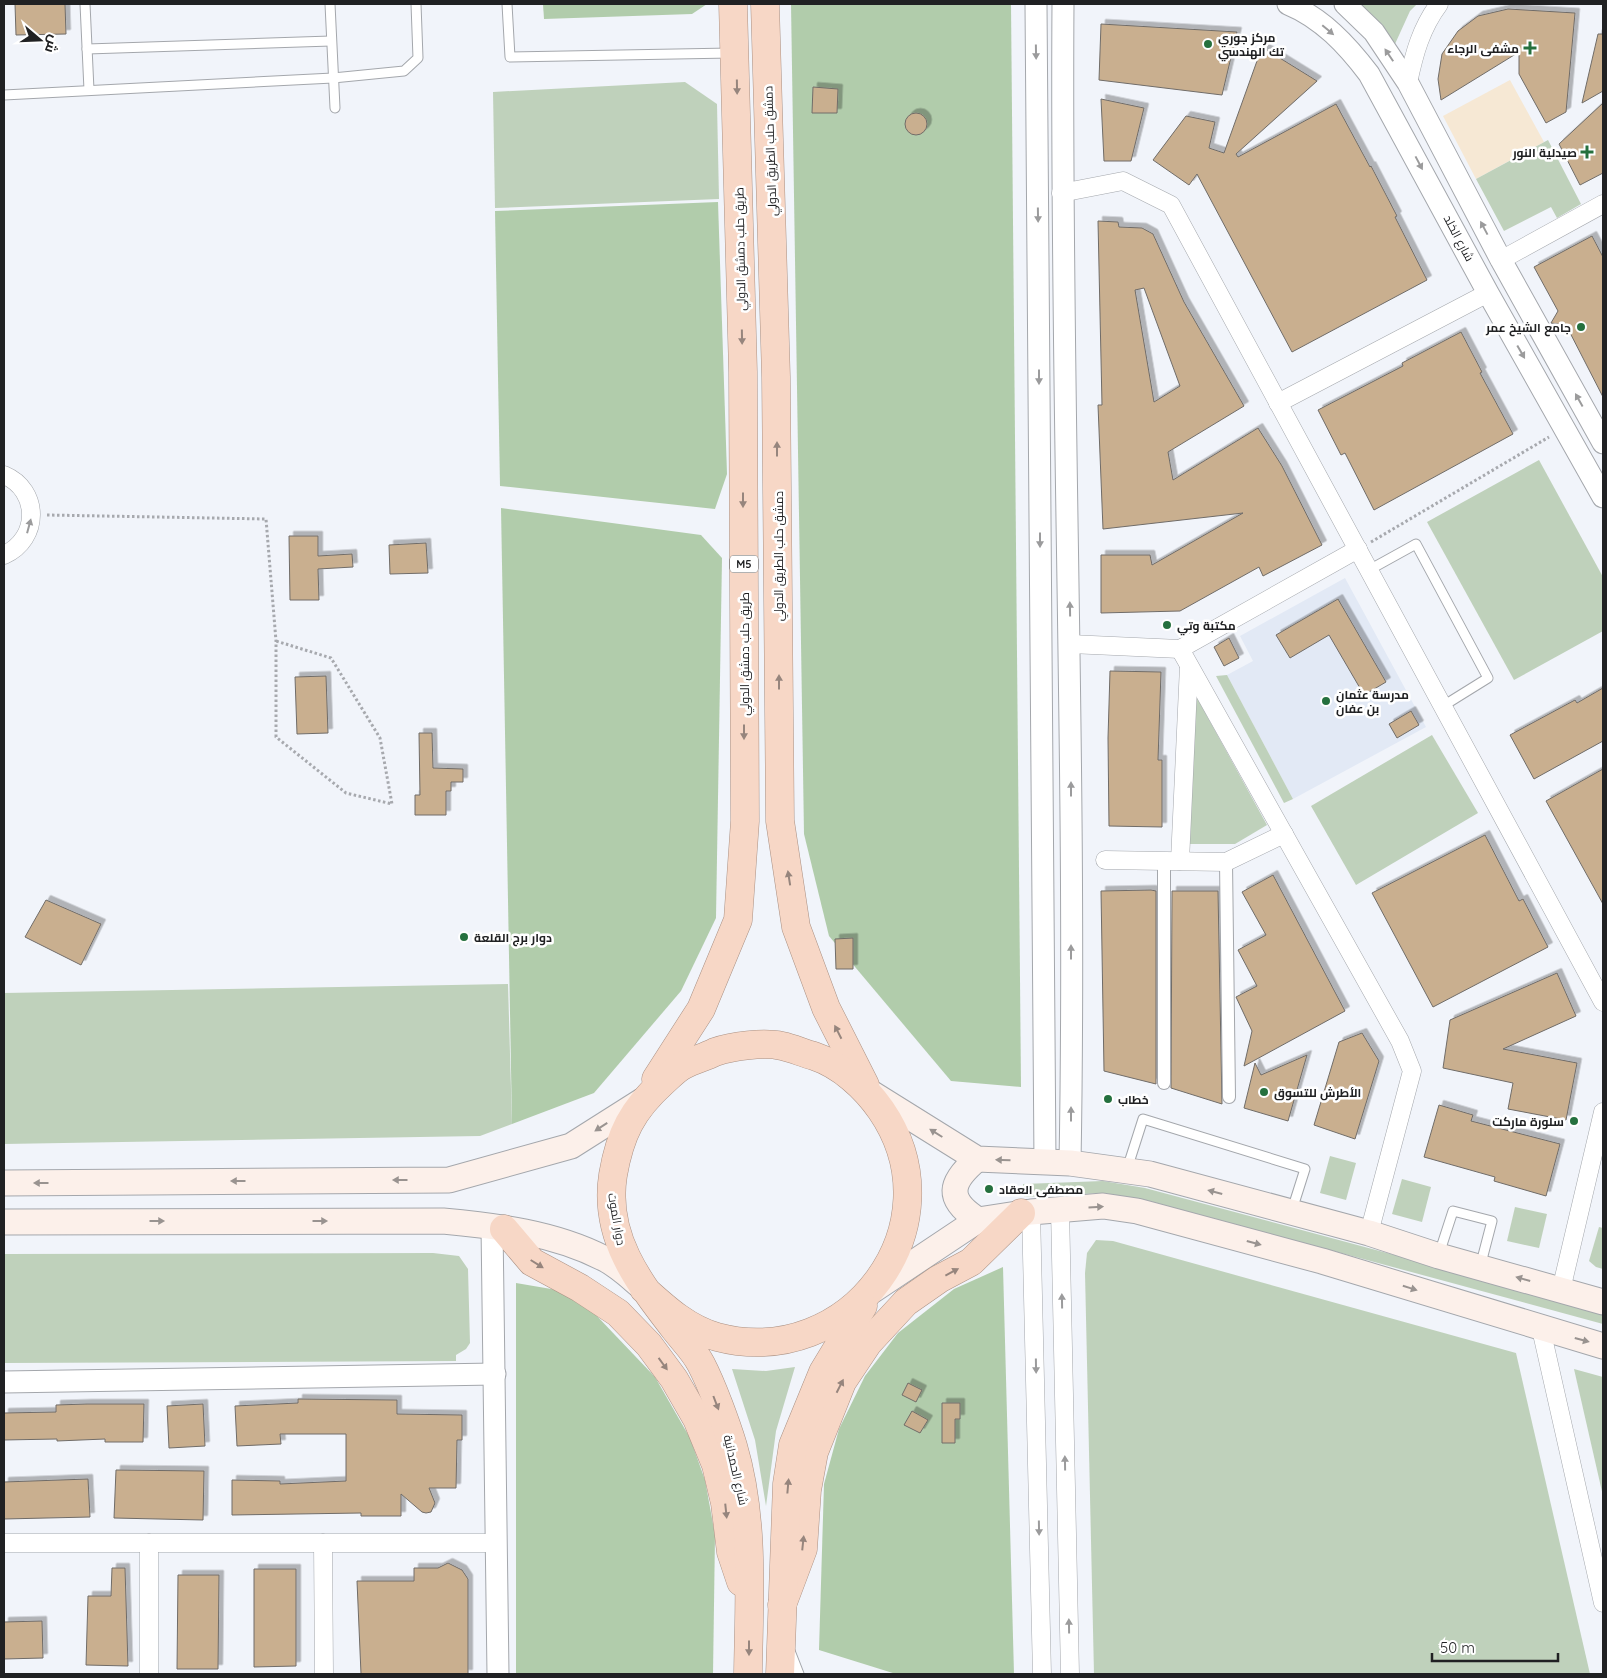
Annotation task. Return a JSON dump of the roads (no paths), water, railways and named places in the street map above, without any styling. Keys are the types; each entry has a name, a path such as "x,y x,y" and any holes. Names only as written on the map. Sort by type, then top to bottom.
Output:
{"highway":[{"name":"طريق حلب دمشق الدولي","path":"642,1100 701,1009 738,920 745,821 743,382 736,53 733,4"},
{"name":"دمشق حلب الطريق الدولي","path":"765,4 776,377 780,821 796,927 826,1008 868,1091"},
{"name":"دوار الموت","path":"779,1045 828,1060 868,1091 892,1127 906,1168 907,1211 896,1253 873,1290 840,1318 801,1337 758,1343 715,1337 676,1318 644,1289 619,1245 610,1195 618,1145 642,1100 681,1066 728,1047 779,1045"},
{"path":"781,1617 803,1549 807,1490 814,1452 842,1382 868,1343 906,1302 938,1279 971,1262 1026,1213"},
{"path":"498,1227 532,1262 580,1288 618,1313 649,1345 674,1379 697,1419 716,1465 725,1503 730,1552 749,1606"},
{"name":"شارع الحمدانية","path":"644,1289 701,1362 733,1446 749,1526 748,1674"},
{"path":"780,1674 787,1484 793,1445 823,1372 873,1290"}],"main road":[{"path":"868,1091 977,1159 1070,1163 1150,1174 1369,1233 1439,1256 1603,1302"},
{"path":"4,1183 449,1180 571,1146 642,1100"},
{"path":"977,1159 962,1172 956,1185 956,1199 962,1209 978,1220"},
{"path":"131,1182 120,1189 116,1201 120,1214 132,1221"},
{"path":"70,1183 80,1190 83,1201 80,1213 71,1221"},
{"path":"873,1290 978,1220 1026,1213 1103,1206 1138,1212 1322,1261 1541,1329 1603,1346"},
{"path":"4,1222 443,1221 498,1227 544,1236 605,1258 644,1289"},
{"path":"1322,1261 1335,1224"}],"street":[{"path":"1036,4 1045,1162"},
{"path":"1063,4 1062,193 1070,644 1070,1163"},
{"name":"شارع الخلد","path":"1288,4 1315,18 1347,46 1369,74 1603,497"},
{"path":"1345,4 1374,32 1408,82 1501,260 1603,443"},
{"path":"1408,82 1414,53 1424,27 1439,4"},
{"path":"1394,118 1420,105"},
{"path":"1062,193 1123,181 1171,205 1603,1002"},
{"path":"1501,260 1603,204"},
{"path":"1278,403 1488,292"},
{"path":"4,475 12,478 22,488 30,500 32,514 30,529 23,541 13,551 4,555"},
{"path":"1070,644 1180,649 1358,549"},
{"path":"1180,649 1400,1041 1412,1071 1369,1233"},
{"path":"1164,1083 1172,861 1189,665"},
{"path":"1105,860 1226,862 1284,834"},
{"path":"1226,862 1229,1097"},
{"path":"1561,1290 1603,1112"},
{"path":"1060,1210 1070,1674"},
{"path":"1026,1213 1042,1674"},
{"path":"498,1227 495,1374 498,1674"},
{"path":"1541,1329 1603,1603"},
{"path":"4,1382 495,1374"},
{"path":"4,1543 496,1543"},
{"path":"149,1543 149,1674"},
{"path":"323,1543 324,1674"}],"lane":[{"path":"85,4 89,90"},
{"path":"330,4 335,108"},
{"path":"4,95 333,78 404,71 418,58 416,4"},
{"path":"508,4 510,57 736,53"},
{"path":"87,50 331,41"},
{"path":"1369,570 1416,544 1466,636 1488,678 1442,706"},
{"path":"1126,1170 1143,1119 1305,1169 1291,1212"},
{"path":"1439,1256 1453,1211 1492,1221 1480,1267"},
{"path":"781,1617 799,1674"}],"place":[{"name":"مركز جوري تك الهندسي","path":"1208,44"},
{"name":"مشفى الرجاء","path":"1530,48"},
{"name":"صيدلية النور","path":"1587,152"},
{"name":"جامع الشيخ عمر","path":"1581,327"},
{"name":"مكتبة وتي","path":"1167,625"},
{"name":"مدرسة عثمان بن عفان","path":"1326,701"},
{"name":"دوار برج القلعة","path":"464,937"},
{"name":"الأطرش للتسوق","path":"1264,1092"},
{"name":"خطاب","path":"1108,1099"},
{"name":"سلورة ماركت","path":"1574,1121"},
{"name":"مصطفى العقاد","path":"989,1189"}]}
